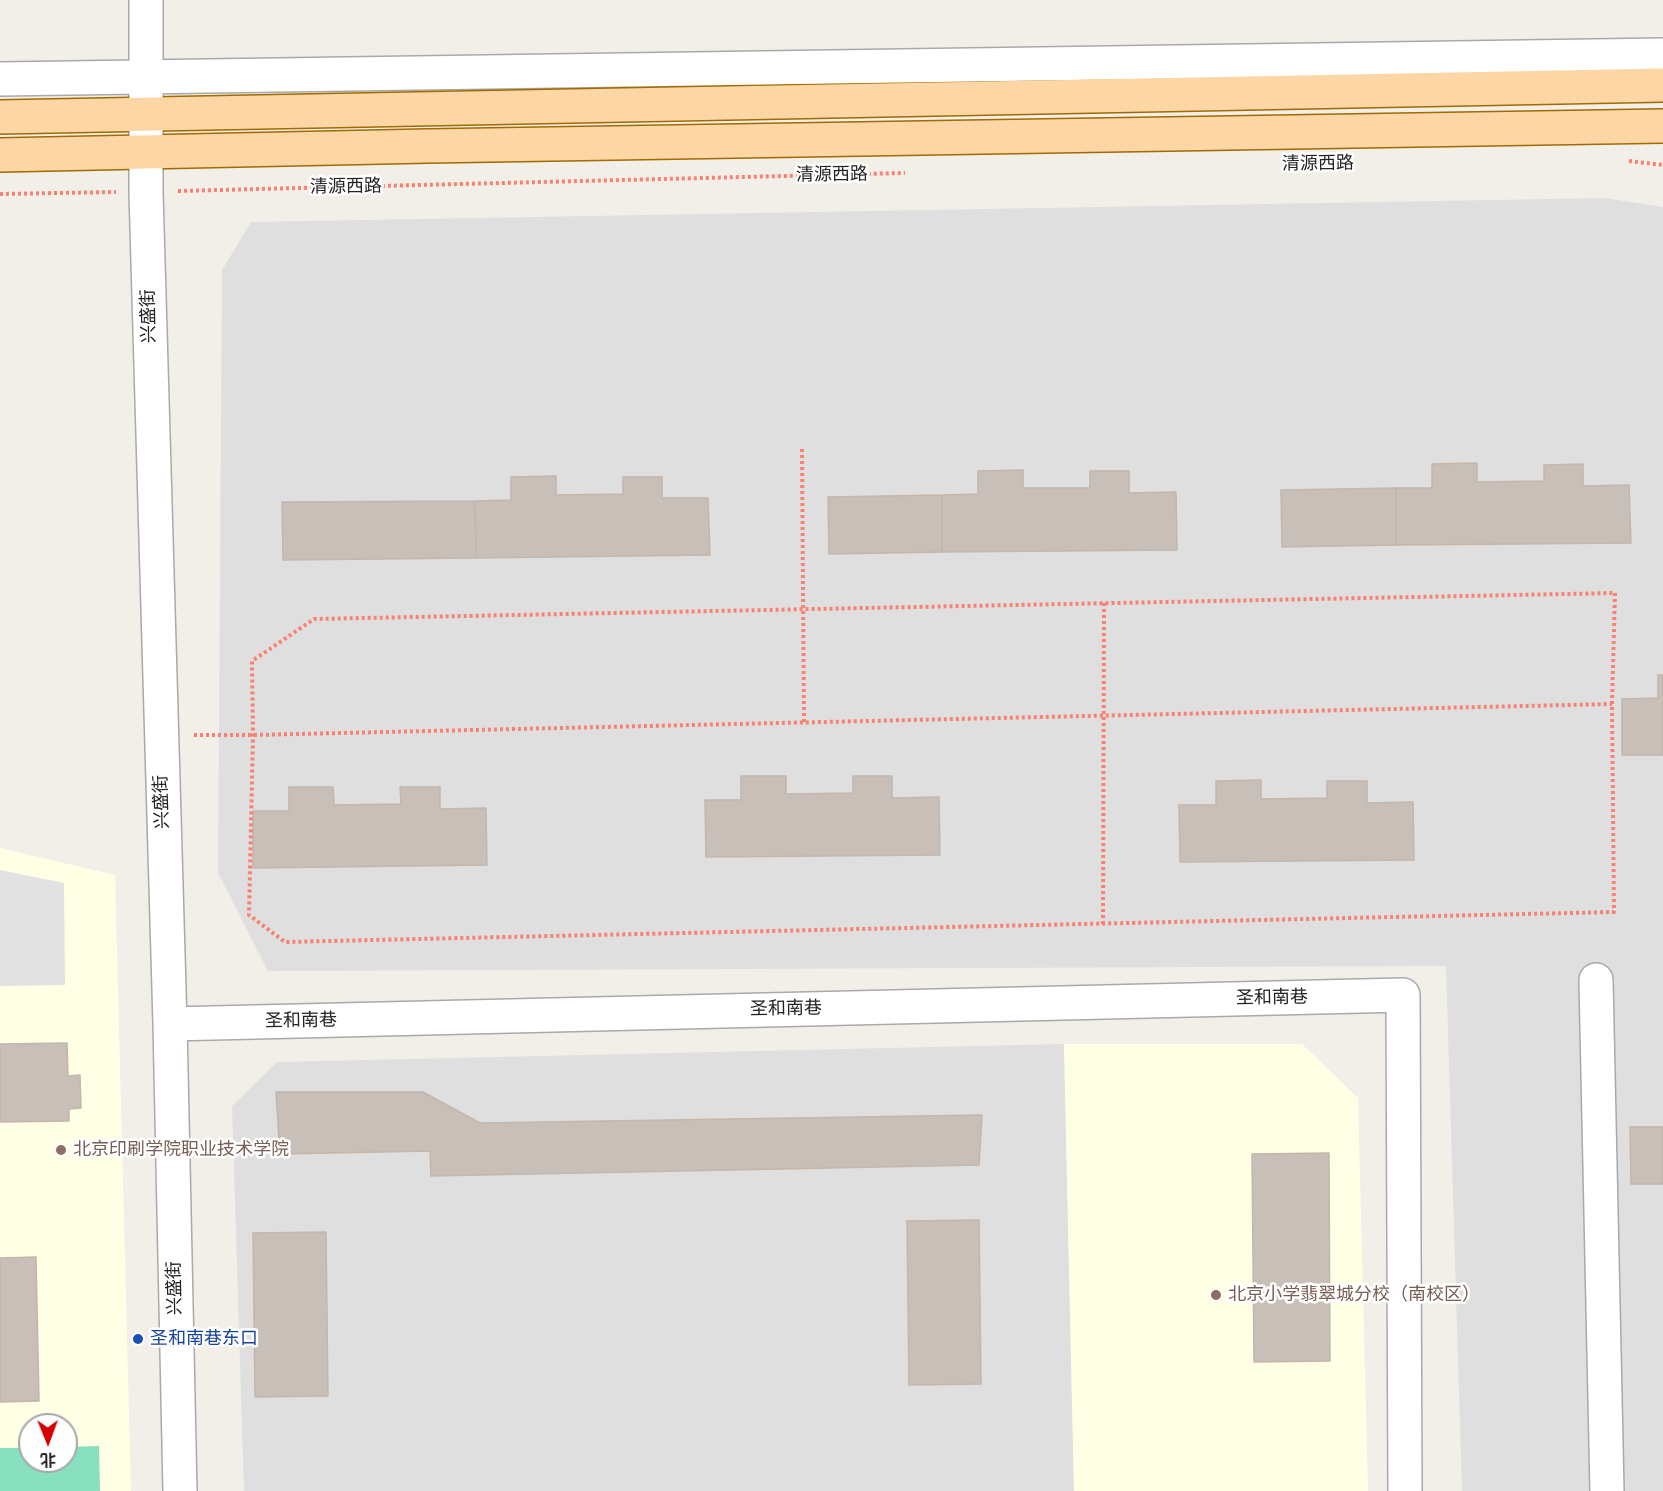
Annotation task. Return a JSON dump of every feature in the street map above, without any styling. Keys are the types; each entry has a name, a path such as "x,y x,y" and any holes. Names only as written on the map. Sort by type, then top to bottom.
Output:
{"main road":[{"path":"0,117 1663,85"},
{"name":"清源西路","path":"0,155 1663,126"}],"street":[{"name":"兴盛街","path":"146,0 146,192 170,1024 180,1491"},
{"path":"0,79 1663,55"},
{"path":"1596,980 1607,1491"},
{"name":"圣和南巷","path":"170,1024 1403,995 1405,1491"}],"path":[{"path":"1622,160 1663,165"},
{"name":"清源西路","path":"0,194 908,173"},
{"path":"802,449 804,723"},
{"path":"1615,593 1612,704 1614,912 285,942 249,915 253,735 252,661 314,619 802,609 1615,593"},
{"path":"1102,924 1104,603"},
{"path":"160,734 253,735 1612,704"}],"shaded area":[{"path":"1604,198 1663,207 1663,1491 1462,1491 1446,966 268,971 218,873 222,270 251,222"},
{"name":"北京印刷学院职业技术学院","path":"0,848 115,875 131,1491 0,1491"},
{"path":"0,870 64,883 65,985 0,986"},
{"path":"1064,1044 1074,1491 244,1491 232,1106 277,1062"},
{"name":"北京小学翡翠城分校（南校区）","path":"1064,1044 1302,1044 1358,1098 1368,1491 1074,1491"}],"green space":[{"path":"99,1446 100,1491 0,1491 0,1448 18,1448 18,1473 78,1473 78,1447"}],"building":[{"path":"1477,463 1477,482 1544,481 1544,465 1583,464 1583,486 1629,485 1631,543 1396,545 1396,488 1432,488 1432,464"},
{"path":"1023,470 1023,488 1090,488 1090,471 1129,471 1129,493 1176,492 1177,550 942,552 942,495 978,494 978,471"},
{"path":"556,476 556,495 623,494 623,477 662,477 662,498 708,498 710,555 476,558 475,501 511,500 511,477"},
{"path":"1396,488 1396,545 1282,547 1281,490"},
{"path":"942,495 942,552 829,554 828,497"},
{"path":"475,501 476,558 283,560 282,502"},
{"path":"1658,675 1663,675 1663,755 1622,755 1622,699 1658,698"},
{"path":"741,776 786,776 786,794 853,793 853,776 892,776 892,798 939,797 940,855 706,857 705,800 741,800"},
{"path":"1261,780 1261,799 1327,798 1327,781 1367,781 1367,803 1413,802 1414,860 1180,862 1179,805 1216,805 1216,781"},
{"path":"289,787 333,787 334,805 401,804 400,787 440,787 440,809 486,808 487,865 253,868 253,811 289,811"},
{"path":"67,1043 68,1076 80,1075 81,1108 69,1109 69,1121 0,1122 0,1044"},
{"path":"276,1092 423,1092 480,1123 982,1115 979,1165 431,1176 430,1151 280,1154"},
{"path":"1630,1127 1663,1127 1663,1184 1631,1184"},
{"path":"1329,1153 1330,1361 1254,1362 1252,1154"},
{"path":"979,1220 981,1384 909,1385 907,1221"},
{"path":"326,1232 328,1396 255,1397 253,1233"},
{"path":"36,1257 39,1401 0,1402 0,1258"}],"place":[{"name":"北京印刷学院职业技术学院","path":"61,1150"},
{"name":"北京小学翡翠城分校（南校区）","path":"1216,1295"},
{"name":"圣和南巷东口","path":"138,1339"}]}
